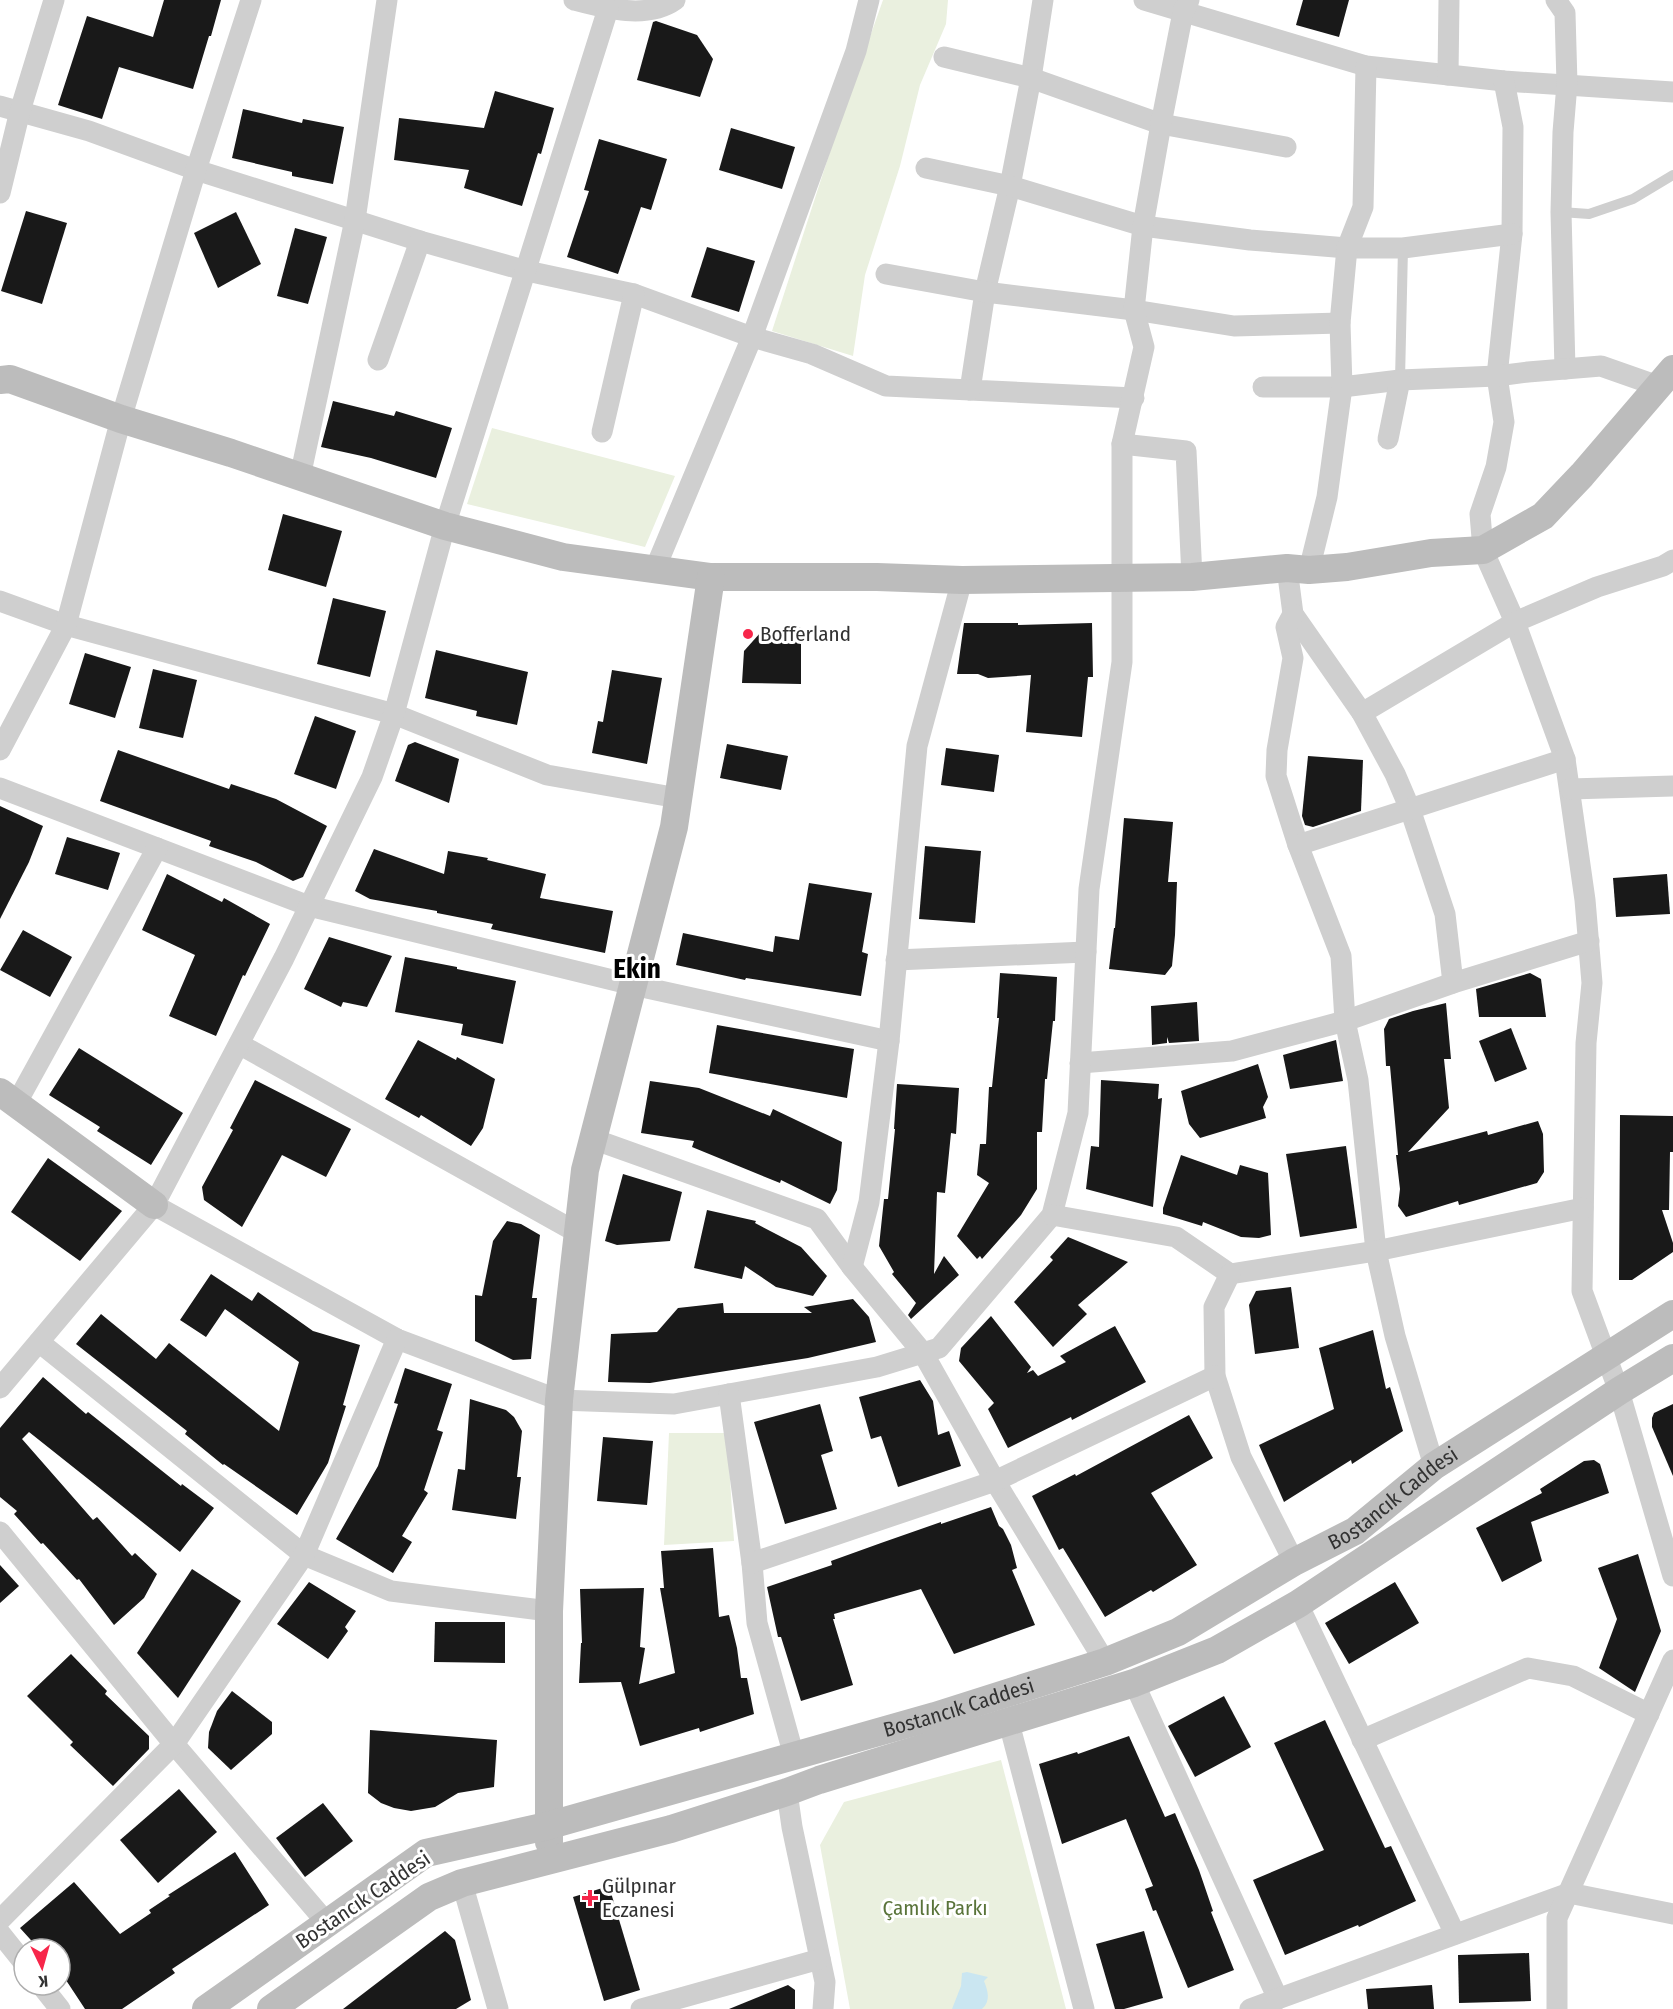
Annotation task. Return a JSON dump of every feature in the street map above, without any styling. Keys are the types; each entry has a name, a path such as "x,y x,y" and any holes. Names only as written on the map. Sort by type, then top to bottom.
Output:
{"street":[{"path":"0,193 10,108 54,0"},
{"path":"0,750 66,625 121,419 196,170 251,0"},
{"path":"300,477 355,220 387,0"},
{"path":"574,0 608,9 648,10 675,0"},
{"path":"655,569 752,336 856,51 869,0"},
{"path":"970,390 984,292 1010,186 1031,78 1042,0"},
{"path":"1144,0 1186,6 1366,66 1504,81 1673,92"},
{"path":"1448,75 1449,0"},
{"path":"1556,0 1565,13 1567,84 1561,212 1565,369"},
{"path":"158,848 8,1098 154,1205 397,1339 559,1400 674,1404 877,1367 939,1348 1052,1215 1078,1113 1089,889 1122,662 1124,579 1122,444 1144,347 1134,310 1143,226 1161,124 1186,6"},
{"path":"0,1388 154,1205 239,1044 372,777 394,714 445,526 608,9"},
{"path":"944,57 1031,78 1161,124 1286,147"},
{"path":"1366,66 1363,207 1347,248 1340,323 1342,387 1327,496 1298,569 1293,614 1286,627 1293,658 1277,750 1276,776 1298,845 1341,956 1345,1021 1358,1080 1376,1251 1395,1336 1434,1466"},
{"path":"1504,81 1513,127 1512,234 1497,376 1504,422 1496,467 1480,514 1484,550 1515,622 1565,759 1589,941 1592,983 1586,1043 1581,1291 1619,1391 1668,1539 1673,1576"},
{"path":"10,108 89,131 196,170 420,241 527,271 633,294 752,336 812,354 886,386 1134,398"},
{"path":"926,168 1010,186 1143,226 1250,240 1347,248 1403,248 1512,234"},
{"path":"378,360 420,241"},
{"path":"886,274 984,292 1134,310 1234,326 1340,323"},
{"path":"602,432 633,294"},
{"path":"0,380 10,379 121,419 445,526 563,557 711,577 877,577 962,580 1192,577 1347,567 1431,553 1484,550 1543,516 1582,475 1665,378 1601,366 1497,376 1400,380 1342,387 1263,387"},
{"path":"1388,440 1400,380"},
{"path":"1122,444 1186,451 1192,577"},
{"path":"1362,713 1515,622 1597,587 1663,566 1673,560"},
{"path":"550,1859 547,1826 549,1611 559,1400 585,1170 674,827 711,577"},
{"path":"852,1267 869,1202 889,1041 917,746 962,580"},
{"path":"0,601 66,625 394,714 547,775 678,798"},
{"path":"1293,614 1362,713 1395,774 1410,810 1445,914 1453,983"},
{"path":"1298,845 1565,759"},
{"path":"1570,789 1673,786"},
{"path":"0,788 309,906 633,985 889,1041"},
{"path":"1080,1063 1232,1052 1345,1021 1453,983 1589,941"},
{"path":"896,960 1086,952"},
{"path":"239,1044 578,1233"},
{"path":"593,1138 817,1219 852,1267 923,1353 995,1481 1105,1662"},
{"path":"1052,1215 1176,1237 1230,1274 1376,1251 1583,1208"},
{"path":"1230,1274 1214,1307 1215,1376 1241,1457 1294,1562"},
{"name":"Bostancık Caddesi","path":"206,2009 426,1853 547,1826 935,1716 1105,1662 1178,1632 1294,1562 1355,1531 1434,1466 1605,1355 1673,1314"},
{"path":"0,1920 174,1744 304,1555 397,1339"},
{"path":"39,1342 304,1555 391,1591 549,1611"},
{"name":"Bostancık Caddesi","path":"271,2009 429,1897 462,1882 671,1829 819,1780 1134,1683 1217,1650 1298,1604 1619,1391 1673,1358"},
{"path":"752,1563 995,1481 1215,1376"},
{"path":"729,1394 758,1623 794,1756"},
{"path":"0,1532 174,1744 326,1923"},
{"path":"1298,1604 1455,1934"},
{"path":"1557,2009 1557,1918 1673,1660"},
{"path":"1362,1740 1528,1668 1573,1676 1649,1714"},
{"path":"1134,1683 1278,1999"},
{"path":"1009,1723 1084,2009"},
{"path":"787,1792 792,1827 825,1982 823,2009"},
{"path":"462,1882 498,2009"},
{"path":"1250,2009 1569,1893 1673,1914"},
{"path":"0,1934 12,1949"},
{"path":"640,2009 820,1959"},
{"path":"50,1997 60,2009"}],"lane":[{"path":"1561,212 1589,214 1634,199 1673,175"},
{"path":"1400,380 1403,248"}],"green space":[{"path":"883,0 948,0 946,24 920,85 900,166 865,275 853,356 772,331 839,124"},
{"path":"492,428 675,476 645,547 467,504"},
{"path":"669,1433 727,1433 734,1541 664,1545"},
{"name":"Çamlık Parkı","path":"1001,1760 1066,2009 850,2009 820,1845 844,1802"}],"water":[{"path":"962,1973 988,1977 984,1981 987,2003 982,2009 952,2009 961,1986"}],"building":[{"path":"164,0 221,0 193,89 119,67 102,119 58,105 87,16 153,37"},
{"path":"1303,0 1349,0 1339,37 1296,25"},
{"path":"656,21 697,35 713,59 700,97 637,80 653,22"},
{"path":"495,91 554,108 541,154 538,153 522,206 464,188 469,170 394,160 399,118 484,128"},
{"path":"243,109 302,123 303,119 344,127 333,184 292,176 292,172 232,158"},
{"path":"731,128 795,147 782,189 719,170"},
{"path":"599,139 667,159 651,210 641,207 618,274 567,257 589,191 584,190"},
{"path":"26,211 67,223 42,304 1,291"},
{"path":"236,212 261,264 218,288 194,233"},
{"path":"295,228 327,237 308,304 277,296"},
{"path":"707,247 755,261 739,312 691,297"},
{"path":"333,401 394,416 396,411 452,428 436,478 371,458 321,447"},
{"path":"283,514 342,531 326,587 268,570"},
{"path":"333,598 386,611 370,677 317,664"},
{"path":"964,623 1018,623 1018,625 1092,623 1093,677 1088,677 1082,737 1026,732 1031,675 988,678 978,674 957,674"},
{"path":"801,627 801,684 742,683 744,651 761,632"},
{"path":"436,650 528,672 517,725 476,716 477,711 425,698"},
{"path":"85,653 131,667 115,718 69,704"},
{"path":"153,669 197,680 183,738 139,728"},
{"path":"612,670 662,678 647,764 592,753 598,721 603,722"},
{"path":"315,716 356,731 336,789 294,774"},
{"path":"415,742 459,759 449,803 395,781 408,745"},
{"path":"727,744 788,756 781,790 720,778"},
{"path":"946,748 999,755 994,792 941,785"},
{"path":"118,750 229,789 231,784 276,799 327,826 303,877 293,881 256,862 209,846 211,841 100,801"},
{"path":"1308,756 1363,760 1361,811 1313,827 1305,825 1302,816"},
{"path":"0,806 43,826 29,862 0,919"},
{"path":"1124,818 1173,822 1168,882 1177,882 1175,935 1172,966 1165,975 1109,969 1115,928"},
{"path":"67,837 120,853 108,890 55,874"},
{"path":"925,846 981,851 975,923 919,919"},
{"path":"374,849 444,874 448,851 488,858 487,860 546,874 540,898 613,911 605,953 491,929 493,924 437,913 437,911 370,899 355,891"},
{"path":"167,874 222,902 224,898 270,924 245,976 243,975 216,1036 169,1016 195,955 142,930"},
{"path":"1667,874 1670,914 1616,917 1613,878"},
{"path":"809,883 872,893 862,952 868,954 861,996 746,978 745,980 676,965 683,933 773,952 775,936 799,940"},
{"path":"23,930 72,957 50,997 0,970"},
{"path":"329,937 392,956 367,1007 343,1002 341,1007 304,989"},
{"path":"405,957 516,981 503,1044 461,1035 463,1024 395,1012"},
{"path":"1000,973 1057,977 1055,1021 1053,1021 1047,1079 1045,1079 1042,1132 1037,1132 1037,1189 1021,1215 982,1259 980,1256 977,1259 957,1236 989,1183 977,1175 980,1144 986,1144 989,1087 992,1087 999,1018 997,1018"},
{"path":"1530,973 1541,979 1546,1017 1479,1017 1476,989"},
{"path":"1197,1002 1199,1041 1169,1043 1167,1037 1167,1043 1152,1045 1151,1006"},
{"path":"1446,1003 1451,1059 1444,1059 1449,1108 1408,1152 1487,1131 1488,1135 1538,1121 1543,1134 1544,1172 1537,1183 1459,1205 1458,1201 1406,1217 1398,1206 1400,1189 1396,1155 1398,1155 1390,1066 1386,1066 1384,1029 1389,1019"},
{"path":"717,1025 854,1049 847,1098 709,1073"},
{"path":"1511,1028 1527,1069 1495,1082 1479,1041"},
{"path":"418,1040 456,1060 457,1057 495,1079 483,1128 471,1146 421,1115 419,1118 385,1099"},
{"path":"1336,1040 1343,1081 1290,1089 1283,1055"},
{"path":"79,1048 183,1113 151,1165 97,1131 100,1127 49,1095"},
{"path":"1258,1064 1268,1097 1263,1107 1266,1118 1200,1138 1189,1124 1181,1091"},
{"path":"255,1080 351,1129 326,1177 282,1155 242,1227 204,1200 202,1187 233,1130 230,1128"},
{"path":"1101,1080 1159,1084 1158,1099 1162,1098 1153,1207 1086,1189 1091,1146 1099,1147"},
{"path":"650,1081 699,1088 770,1116 773,1109 842,1142 837,1190 830,1204 781,1180 780,1183 692,1147 694,1141 641,1133"},
{"path":"897,1084 959,1088 956,1134 951,1133 945,1193 937,1192 934,1274 944,1256 959,1275 911,1319 908,1315 916,1303 892,1274 894,1272 879,1246 884,1199 888,1199"},
{"path":"1620,1115 1673,1116 1669,1210 1662,1210 1673,1243 1673,1252 1632,1280 1619,1280"},
{"path":"1346,1146 1357,1228 1300,1237 1286,1154"},
{"path":"1181,1155 1237,1175 1240,1165 1268,1173 1271,1235 1259,1238 1241,1237 1203,1222 1202,1226 1163,1214"},
{"path":"48,1158 122,1211 80,1261 11,1212"},
{"path":"623,1174 682,1192 670,1241 617,1245 605,1241"},
{"path":"707,1210 756,1221 755,1223 801,1247 827,1276 813,1296 776,1287 745,1266 742,1279 694,1268"},
{"path":"507,1221 521,1224 540,1235 532,1298 537,1298 531,1359 513,1360 475,1341 475,1295 482,1296 493,1241"},
{"path":"1068,1237 1128,1262 1078,1305 1087,1314 1053,1347 1014,1302 1053,1260 1050,1257"},
{"path":"211,1274 252,1301 258,1292 313,1331 360,1345 343,1405 346,1406 328,1463 297,1515 223,1465 185,1434 187,1431 76,1344 101,1314 156,1359 169,1343 279,1431 299,1362 225,1309 206,1337 180,1320"},
{"path":"1291,1287 1299,1348 1255,1354 1249,1305 1256,1291"},
{"path":"853,1299 869,1317 876,1342 808,1358 650,1383 608,1382 611,1334 657,1332 678,1308 723,1303 724,1313 812,1313 804,1307"},
{"path":"991,1316 1031,1367 1027,1373 1033,1370 1038,1376 1066,1362 1060,1356 1115,1326 1146,1382 1072,1420 1071,1417 1008,1448 988,1409 994,1403 959,1361 961,1348"},
{"path":"1373,1330 1386,1389 1390,1387 1403,1431 1352,1464 1351,1460 1284,1502 1259,1445 1334,1409 1319,1348"},
{"path":"405,1368 452,1384 437,1430 443,1432 424,1490 428,1493 402,1536 412,1542 393,1573 336,1539 378,1466 398,1404 394,1403"},
{"path":"43,1377 86,1414 88,1412 181,1486 182,1484 214,1508 180,1552 29,1432 22,1439 93,1520 97,1517 132,1556 135,1553 157,1574 144,1598 114,1625 79,1579 77,1580 43,1543 41,1544 14,1514 17,1511 0,1497 0,1428"},
{"path":"920,1380 933,1401 938,1435 949,1431 961,1466 898,1487 881,1436 871,1439 859,1397"},
{"path":"470,1399 506,1410 514,1417 522,1431 517,1477 521,1477 516,1519 452,1510 458,1469 465,1470"},
{"path":"820,1404 833,1451 821,1455 837,1509 785,1524 754,1422"},
{"path":"1673,1404 1673,1476 1652,1427 1652,1418 1654,1413"},
{"path":"1189,1415 1213,1458 1151,1493 1197,1565 1153,1592 1151,1590 1105,1617 1063,1548 1059,1550 1032,1496 1075,1474 1076,1476"},
{"path":"603,1437 653,1441 647,1505 597,1501"},
{"path":"1594,1460 1600,1464 1609,1493 1531,1522 1542,1561 1502,1582 1476,1528 1542,1493 1540,1489 1584,1461"},
{"path":"991,1507 1011,1545 1017,1568 1012,1570 1035,1625 954,1654 921,1589 834,1614 835,1619 833,1619 853,1685 801,1701 781,1637 778,1637 767,1587 832,1565 831,1561 881,1543"},
{"path":"713,1548 719,1617 729,1615 741,1678 747,1678 754,1714 700,1732 699,1728 640,1746 621,1682 579,1683 582,1643 580,1589 644,1588 640,1647 645,1648 639,1684 675,1673 660,1588 664,1588 661,1551"},
{"path":"1638,1554 1661,1631 1635,1692 1599,1668 1617,1619 1598,1568"},
{"path":"0,1565 19,1586 0,1603"},
{"path":"192,1569 241,1601 178,1698 137,1653"},
{"path":"309,1582 356,1611 345,1627 348,1631 328,1659 277,1624"},
{"path":"1395,1582 1419,1623 1349,1664 1325,1623"},
{"path":"435,1622 505,1622 505,1663 434,1662"},
{"path":"71,1654 107,1691 105,1694 149,1736 149,1749 113,1786 70,1745 73,1742 27,1696"},
{"path":"232,1691 272,1722 272,1734 231,1770 208,1748 209,1732 217,1711"},
{"path":"1224,1696 1251,1747 1195,1777 1168,1726"},
{"path":"1325,1720 1385,1848 1391,1846 1416,1901 1359,1927 1358,1925 1285,1955 1253,1880 1324,1850 1274,1743"},
{"path":"370,1730 497,1740 494,1787 458,1793 435,1807 411,1811 381,1803 368,1793"},
{"path":"1129,1736 1165,1817 1175,1813 1199,1870 1213,1911 1211,1912 1234,1970 1188,1988 1156,1910 1153,1911 1145,1889 1153,1886 1126,1819 1062,1844 1039,1764 1077,1752 1078,1754"},
{"path":"179,1789 217,1832 158,1883 120,1840"},
{"path":"323,1803 353,1841 305,1877 276,1838"},
{"path":"235,1852 269,1905 172,1969 175,1973 122,2009 85,2009 72,1989 72,1937 28,1937 20,1928 74,1882 120,1934 151,1913 149,1910 170,1896 168,1895"},
{"path":"609,1886 640,1990 604,2001 573,1897"},
{"path":"445,1931 455,1940 471,2000 456,2009 343,2009"},
{"path":"1144,1931 1163,1998 1124,2009 1115,2009 1096,1944"},
{"path":"1529,1953 1531,2001 1459,2003 1458,1955"},
{"path":"788,1985 795,1990 795,2009 729,2009"},
{"path":"1432,1985 1434,2009 1368,2009 1366,1989"}],"place":[{"name":"Bofferland","path":"748,634"},
{"name":"Gülpınar Eczanesi","path":"590,1898"}],"district":[{"name":"Ekin","path":"637,969"}]}
